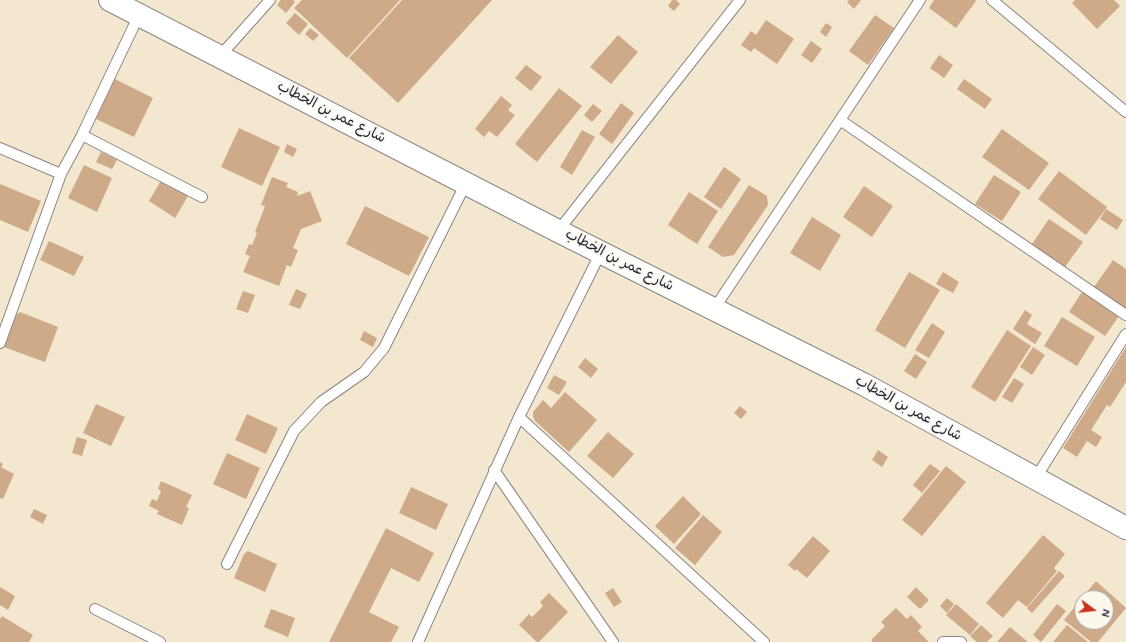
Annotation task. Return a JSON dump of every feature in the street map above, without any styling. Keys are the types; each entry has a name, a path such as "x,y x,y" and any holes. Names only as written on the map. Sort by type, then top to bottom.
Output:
{"main road":[{"name":"شارع عمر بن الخطاب","path":"110,0 558,231 866,385 1126,528"}],"lane":[{"path":"220,56 270,0"},
{"path":"558,231 740,0"},
{"path":"714,309 920,0"},
{"path":"992,0 1126,112"},
{"path":"0,342 61,174 82,135 139,15"},
{"path":"840,120 1126,315"},
{"path":"82,135 202,197"},
{"path":"0,148 61,174"},
{"path":"227,564 294,430 321,402 364,372 384,348 466,183"},
{"path":"418,642 494,470 601,252"},
{"path":"1035,479 1126,334"},
{"path":"519,417 764,642"},
{"path":"494,470 613,642"},
{"path":"95,609 160,642"},
{"path":"943,642 961,642"}],"building":[{"path":"281,0 293,0 295,2 286,13 277,5"},
{"path":"302,0 400,0 347,58 294,8"},
{"path":"402,0 492,0 398,103 349,58"},
{"path":"672,0 676,0 680,4 674,11 668,6"},
{"path":"849,0 861,0 854,9 847,2"},
{"path":"934,0 976,1 956,28 929,8"},
{"path":"1075,0 1114,0 1120,6 1097,29 1072,3"},
{"path":"295,13 308,24 299,35 286,23"},
{"path":"875,15 894,28 868,65 849,51"},
{"path":"766,20 794,39 777,64 754,48 751,52 741,45 751,31 756,35"},
{"path":"826,23 832,27 826,37 820,32"},
{"path":"310,28 319,35 313,41 305,34"},
{"path":"618,35 638,52 611,84 590,67"},
{"path":"811,41 822,49 812,63 801,55"},
{"path":"939,55 953,65 944,78 930,68"},
{"path":"526,65 542,77 531,91 515,78"},
{"path":"115,79 153,98 134,137 96,119"},
{"path":"964,79 992,99 985,109 957,89"},
{"path":"559,88 582,106 537,162 515,144"},
{"path":"501,96 512,105 508,110 515,115 497,137 489,131 484,137 475,129"},
{"path":"621,103 634,113 612,144 599,134"},
{"path":"593,104 602,111 592,122 584,115"},
{"path":"239,128 280,147 262,186 221,167"},
{"path":"1002,129 1049,163 1029,190 982,157"},
{"path":"582,130 595,137 572,175 560,167"},
{"path":"287,144 297,149 293,157 284,152"},
{"path":"101,152 117,160 112,169 96,162"},
{"path":"84,165 112,178 97,212 68,198"},
{"path":"724,167 741,179 721,209 704,197"},
{"path":"1059,171 1107,207 1086,235 1038,199"},
{"path":"994,175 1021,192 1002,221 975,204"},
{"path":"272,177 288,183 286,187 298,192 297,196 310,191 322,221 301,229 293,248 298,250 291,267 287,265 279,286 243,272 250,256 245,254 249,244 252,245 257,233 255,232 265,206 261,205"},
{"path":"162,179 188,196 175,218 149,201"},
{"path":"0,184 41,201 28,232 0,220"},
{"path":"749,185 767,196 768,205 734,255 723,257 708,247"},
{"path":"864,186 893,206 872,237 843,217"},
{"path":"689,192 718,211 697,244 668,225"},
{"path":"365,206 429,237 409,276 346,244"},
{"path":"1106,209 1123,220 1117,230 1100,219"},
{"path":"812,217 841,235 820,271 790,253"},
{"path":"1049,219 1083,242 1065,267 1032,244"},
{"path":"49,241 84,257 74,276 40,260"},
{"path":"1113,260 1126,269 1126,310 1094,287"},
{"path":"909,272 940,290 905,348 875,330"},
{"path":"943,272 959,282 953,293 936,284"},
{"path":"296,289 307,294 300,309 289,305"},
{"path":"243,291 255,295 248,313 236,309"},
{"path":"1082,292 1119,316 1105,336 1069,312"},
{"path":"1025,310 1032,315 1027,324 1042,333 1035,344 1013,329"},
{"path":"20,312 58,327 45,362 1,346 12,318"},
{"path":"1062,317 1095,337 1077,366 1044,346"},
{"path":"932,323 945,332 929,358 915,350"},
{"path":"1007,330 1031,346 995,402 971,387"},
{"path":"364,331 377,338 373,347 360,340"},
{"path":"1033,347 1045,355 1032,375 1020,367"},
{"path":"1126,347 1126,382 1110,407 1107,405 1091,430 1102,437 1096,447 1087,441 1077,457 1063,448"},
{"path":"915,354 927,362 916,379 904,371"},
{"path":"585,358 598,369 591,378 578,367"},
{"path":"554,375 567,382 559,395 547,388"},
{"path":"1014,378 1024,384 1012,403 1002,397"},
{"path":"565,392 597,420 569,452 535,421 533,416 533,412 543,400 551,408"},
{"path":"96,404 125,417 111,446 83,433"},
{"path":"740,406 747,412 741,419 734,413"},
{"path":"247,414 278,428 266,454 235,440"},
{"path":"608,432 634,454 613,478 587,456"},
{"path":"77,437 87,440 82,456 72,453"},
{"path":"878,450 888,457 882,467 872,460"},
{"path":"227,453 260,468 246,499 213,484"},
{"path":"0,462 3,464 1,467 14,474 3,499 0,498"},
{"path":"930,464 940,471 922,493 913,485"},
{"path":"946,466 966,482 922,536 902,520"},
{"path":"161,481 192,495 186,507 189,508 182,525 157,514 159,511 149,506 152,499 157,501 161,491 158,489"},
{"path":"411,487 448,504 436,530 399,513"},
{"path":"683,496 701,514 674,544 655,526"},
{"path":"34,509 47,515 43,524 30,517"},
{"path":"703,515 722,532 695,565 675,548"},
{"path":"386,528 434,553 419,582 391,568 369,612 399,627 391,642 329,642"},
{"path":"1043,535 1065,554 1054,568 1057,571 1027,607 1018,600 1003,618 986,603"},
{"path":"813,536 830,551 807,578 796,569 795,571 788,565"},
{"path":"248,551 277,564 265,592 234,578 244,554"},
{"path":"1059,571 1065,576 1032,613 1027,608"},
{"path":"1096,581 1106,590 1089,590"},
{"path":"0,587 15,596 8,610 0,605"},
{"path":"916,587 929,600 920,609 907,597"},
{"path":"613,588 622,602 614,607 605,593"},
{"path":"549,593 568,612 539,642 537,642 519,625 529,614 532,617 543,606 540,602"},
{"path":"1114,597 1126,608 1114,623"},
{"path":"947,598 954,604 947,613 940,606"},
{"path":"956,604 979,624 970,635 946,615"},
{"path":"1057,604 1066,611 1041,642 1033,635"},
{"path":"896,608 907,619 911,615 922,627 918,631 929,642 873,642 871,640 885,626 881,622"},
{"path":"1074,608 1074,628 1064,620"},
{"path":"271,609 295,618 288,637 264,627"},
{"path":"2,616 33,635 29,642 0,642 0,619"},
{"path":"981,625 993,636 987,642 977,642 970,636"},
{"path":"1067,625 1088,642 1053,642"},
{"path":"1010,627 1028,642 997,642"},
{"path":"1076,630 1108,630 1098,642 1091,642"}]}
